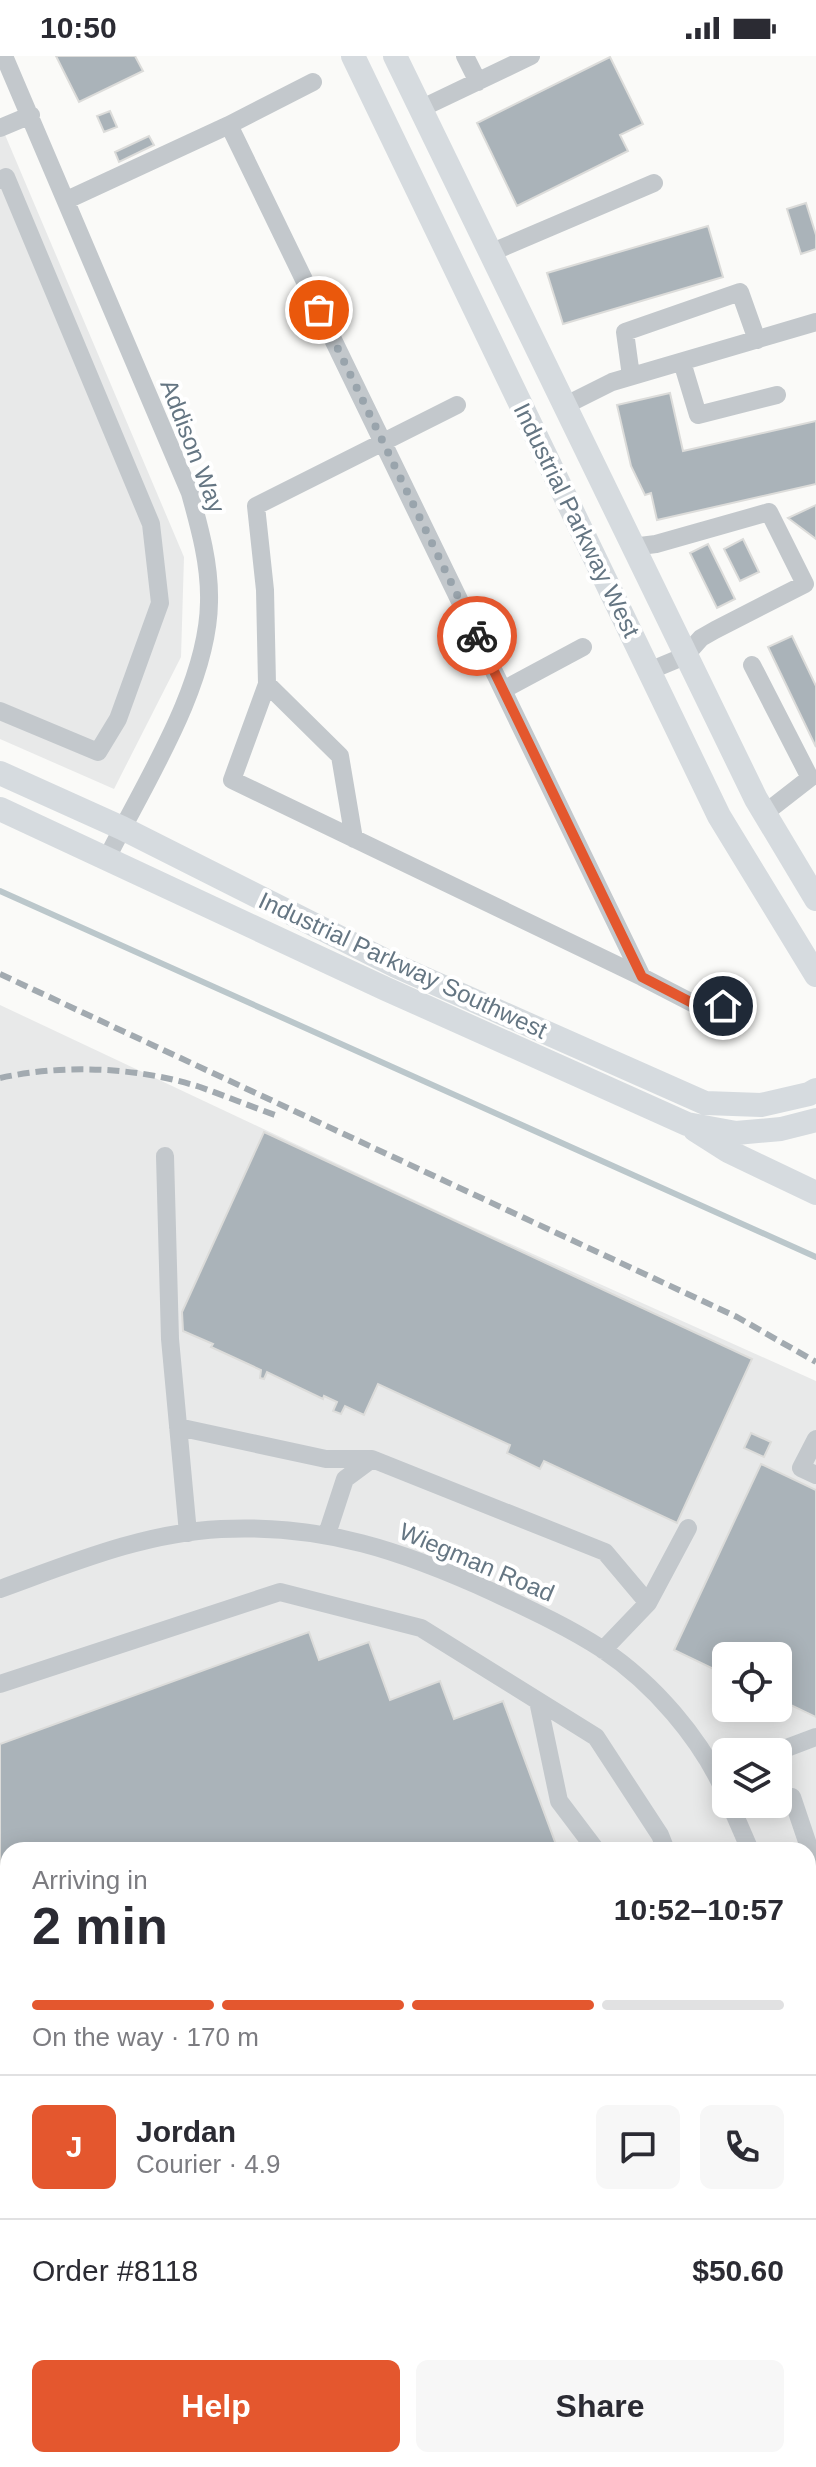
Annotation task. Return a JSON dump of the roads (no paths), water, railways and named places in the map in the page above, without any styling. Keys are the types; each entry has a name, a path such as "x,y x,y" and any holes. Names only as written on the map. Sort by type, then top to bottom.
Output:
{"main road":[{"name":"Industrial Parkway West","path":"353,56 719,816 816,975"},
{"name":"Industrial Parkway West","path":"395,56 685,656 765,813 816,899"},
{"name":"Industrial Parkway Southwest","path":"0,773 122,828 396,966 705,1103 761,1105 816,1090"},
{"name":"Industrial Parkway Southwest","path":"0,809 386,989 687,1124 736,1133 781,1129 816,1120"},
{"path":"687,1124 728,1151 816,1193"}],"street":[{"name":"Addison Way","path":"4,56 190,493 205,547 210,604 201,659 181,711 107,858"},
{"path":"465,56 478,82"},
{"path":"420,109 531,56"},
{"path":"67,200 229,125 313,82"},
{"path":"0,128 31,115"},
{"path":"229,125 642,977"},
{"path":"0,180 6,177 151,524 160,603 118,719 98,752 0,711"},
{"path":"490,253 654,183"},
{"path":"631,376 625,332 740,292 757,340"},
{"path":"564,406 612,382 816,322"},
{"path":"682,362 698,415 777,395"},
{"path":"457,405 256,506 265,590 267,684 232,780 702,1008 745,1005"},
{"path":"632,547 656,544 769,512 805,584 708,634 685,656 649,671"},
{"path":"503,690 583,647"},
{"path":"752,665 810,778 765,813"},
{"path":"267,684 340,756 354,839"},
{"path":"165,1156 170,1339 188,1533"},
{"path":"178,1427 326,1459 372,1459 605,1552 648,1603"},
{"path":"816,1439 801,1468 816,1475"},
{"path":"327,1534 345,1479 372,1459"},
{"name":"Wiegman Road","path":"0,1589 103,1551 162,1536 219,1529 273,1528 327,1534 386,1549 443,1569 550,1619 603,1650 645,1685 712,1762"},
{"path":"603,1650 648,1603 688,1528"},
{"path":"0,1684 280,1592 421,1628 596,1737 663,1842"},
{"path":"538,1701 559,1801 590,1842"},
{"path":"792,1746 816,1737"},
{"path":"792,1797 807,1842"},
{"path":"736,1818 747,1842"}],"waterway":[{"path":"0,891 816,1257"}],"railway":[{"path":"0,974 737,1317 816,1362"},
{"path":"0,1078 75,1069 151,1075 200,1087 275,1115"}]}
